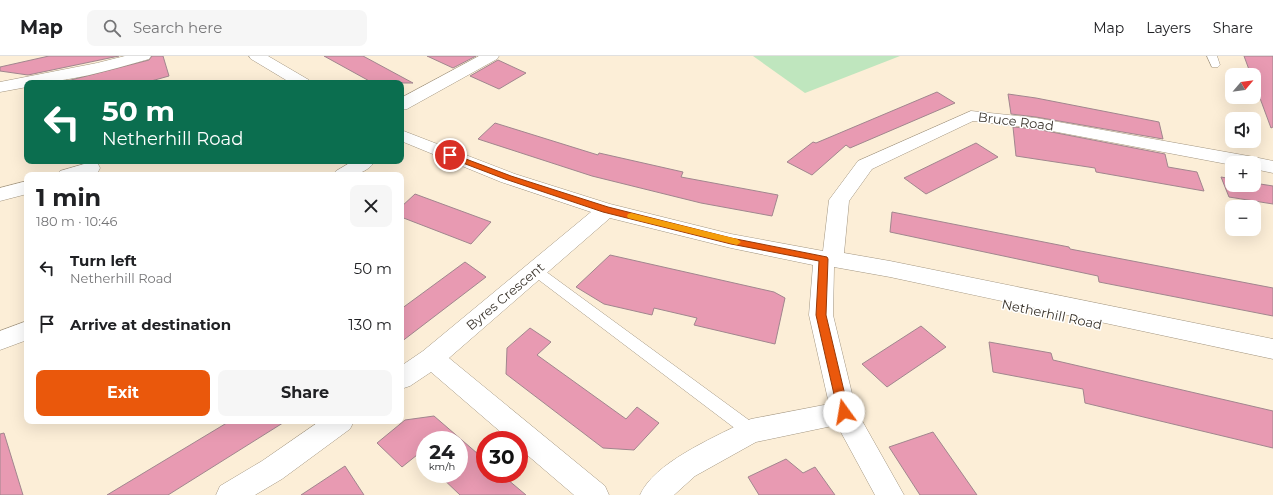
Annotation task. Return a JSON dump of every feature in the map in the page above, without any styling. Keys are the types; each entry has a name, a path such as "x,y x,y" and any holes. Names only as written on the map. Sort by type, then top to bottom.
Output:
{"street":[{"path":"36,80 99,68 143,56"},
{"path":"257,56 298,80"},
{"path":"404,103 491,56"},
{"path":"0,87 24,82"},
{"name":"Bruce Road","path":"890,495 844,412 821,315 828,259 839,200 865,165 971,116 1036,123 1225,158"},
{"name":"Netherhill Road","path":"404,138 508,178 606,210 731,241 828,259 1273,349"},
{"path":"348,172 361,164"},
{"name":"Bruce Road","path":"1261,165 1273,167"},
{"path":"77,172 91,168"},
{"path":"0,195 24,188"},
{"name":"Byres Crescent","path":"404,377 432,358 606,210"},
{"name":"Netherhill Road","path":"828,259 891,280 1273,361"},
{"path":"0,341 24,331"},
{"path":"432,358 595,495"},
{"path":"654,495 684,467 751,431 844,412"},
{"path":"230,495 272,470 337,424"}],"lane":[{"path":"536,271 751,431"}],"green space":[{"path":"753,56 900,56 805,93"}],"building":[{"path":"49,56 119,56 28,75 0,71 0,67"},
{"path":"152,56 163,56 169,76 155,80 71,80 149,60"},
{"path":"324,56 363,56 413,83 404,83 404,80 368,80"},
{"path":"427,56 476,56 453,68"},
{"path":"1244,56 1273,56 1273,127 1271,128 1261,101 1261,68 1248,68"},
{"path":"498,60 526,73 499,89 470,76"},
{"path":"937,92 955,103 850,148 846,145 812,175 787,162 813,142 816,143"},
{"path":"1008,94 1159,122 1163,139 1011,114"},
{"path":"495,123 598,155 599,153 683,172 681,177 778,195 772,216 701,203 592,176 478,139"},
{"path":"1013,127 1036,129 1165,154 1168,167 1197,172 1204,191 1096,172 1095,168 1016,156"},
{"path":"976,143 998,157 926,194 904,178"},
{"path":"1221,177 1225,178 1225,187"},
{"path":"1261,184 1273,186 1273,204 1261,202 1261,200 1248,200 1229,197 1227,192 1261,192"},
{"path":"415,194 491,222 471,244 404,218 404,204"},
{"path":"892,212 1069,247 1070,249 1273,288 1273,316 1099,282 1098,276 890,232"},
{"path":"610,255 774,292 785,298 775,344 694,325 697,318 654,308 652,315 604,304 576,287"},
{"path":"465,262 486,277 404,340 404,307"},
{"path":"921,326 946,347 887,387 862,364"},
{"path":"530,328 551,342 537,355 626,419 637,407 659,423 634,450 603,448 506,374 507,348"},
{"path":"989,342 1051,353 1053,360 1273,411 1273,448 1085,403 1083,389 993,372"},
{"path":"434,416 451,431 416,431 416,456 402,467 377,443 400,424 404,424 404,421"},
{"path":"225,424 281,424 168,495 107,495"},
{"path":"933,432 977,495 920,495 889,447"},
{"path":"4,433 23,495 0,495 0,434"},
{"path":"468,445 476,452 476,483 512,483 526,495 460,495 447,483 468,483"},
{"path":"786,459 803,473 815,467 835,495 759,495 748,477"},
{"path":"345,466 364,495 301,495"}],"slow traffic":[{"path":"631,216 737,242"}],"route":[{"path":"450,155 508,178 606,210 731,241 824,259 821,315 844,412"}]}
